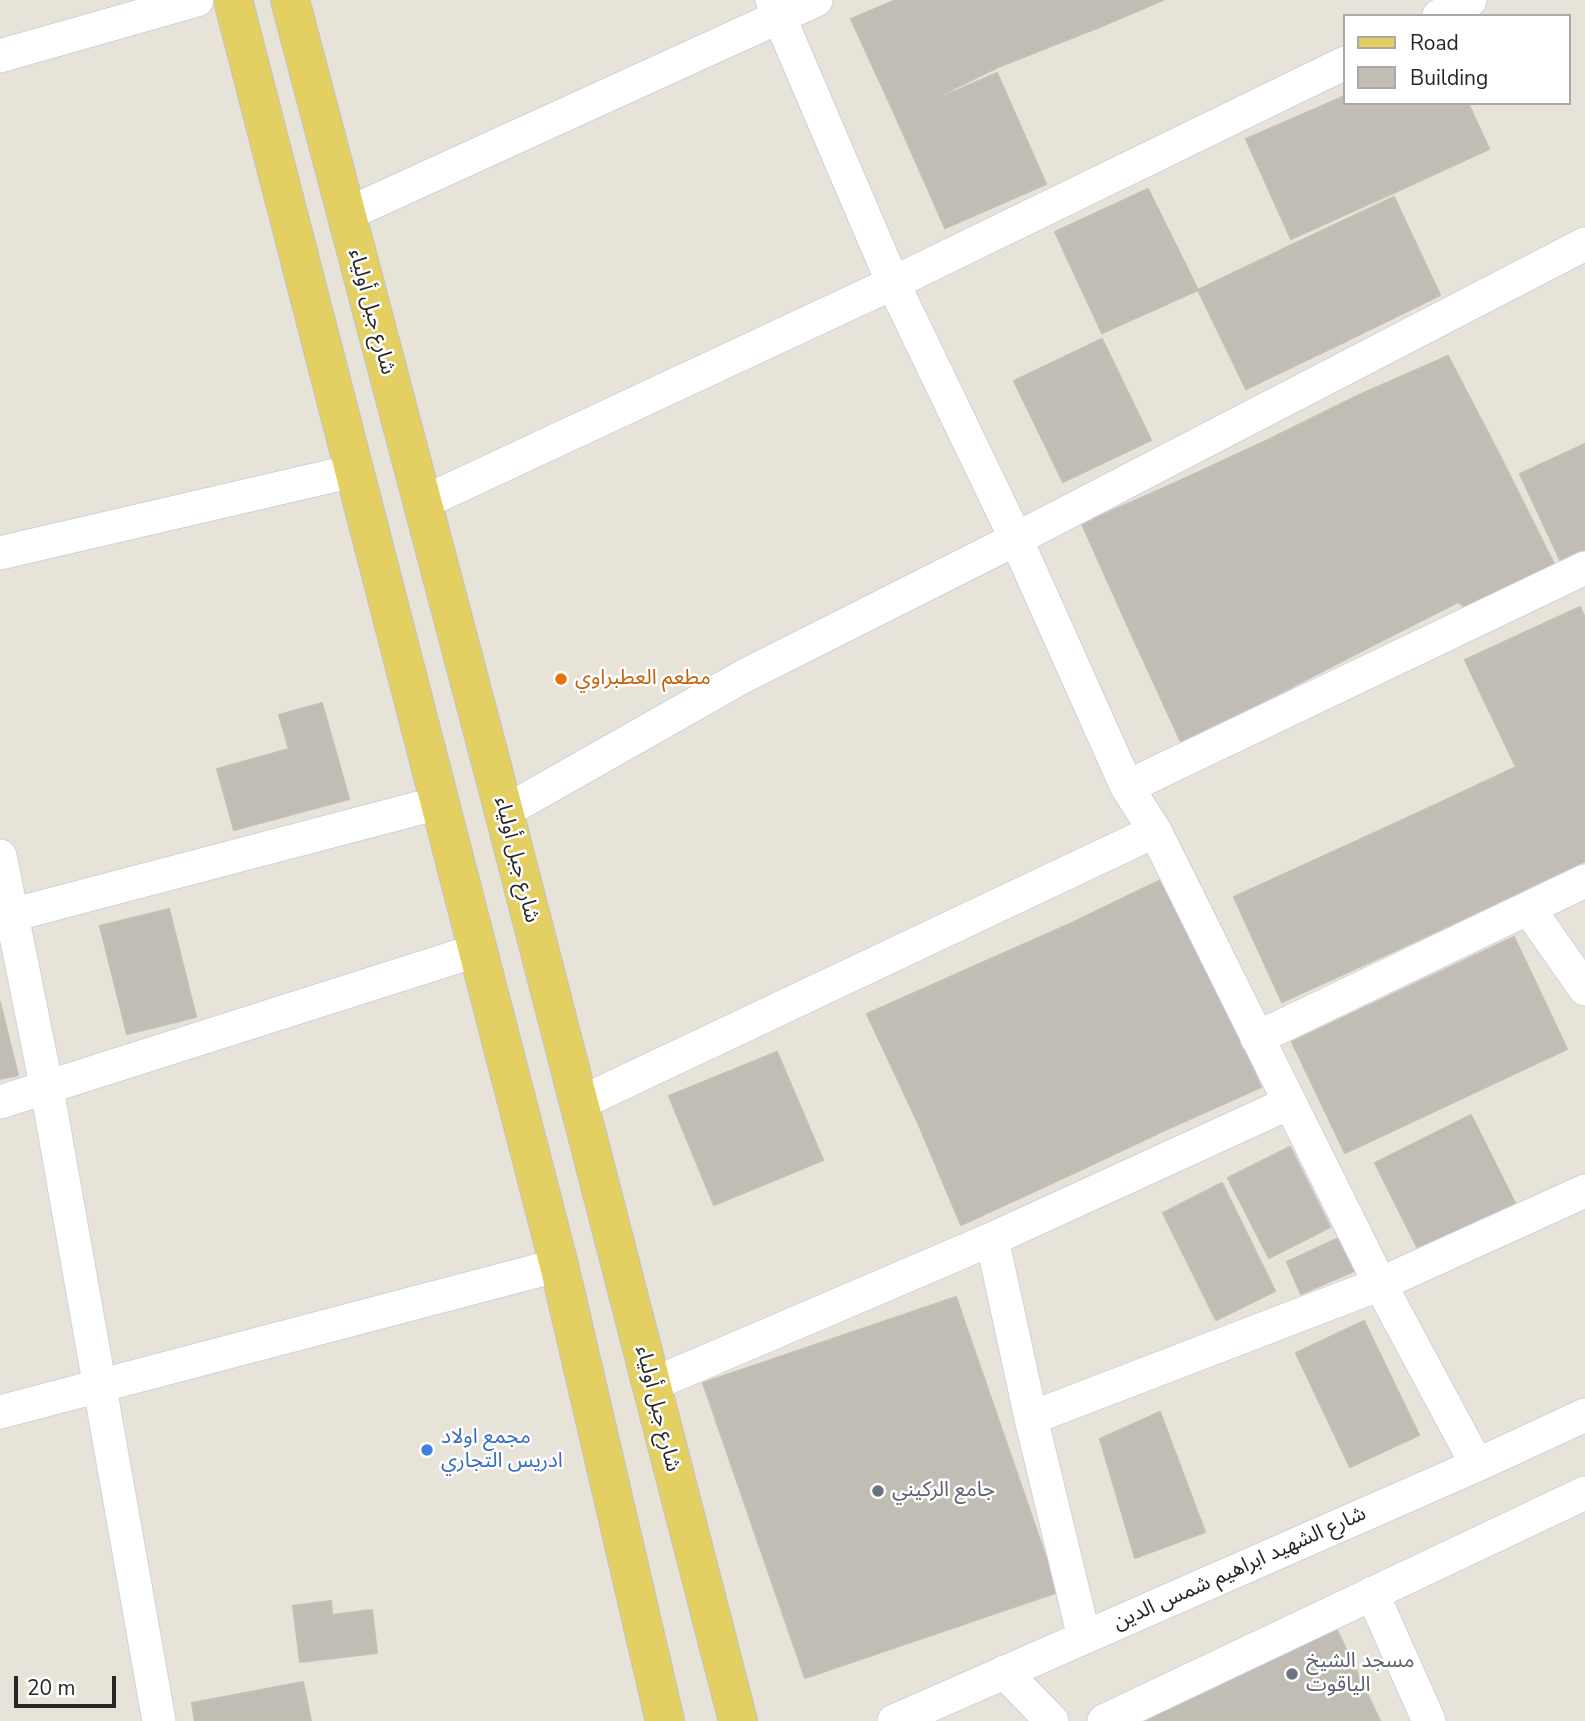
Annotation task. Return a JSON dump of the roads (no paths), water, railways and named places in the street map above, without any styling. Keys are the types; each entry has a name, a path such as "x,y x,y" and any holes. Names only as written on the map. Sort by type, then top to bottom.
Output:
{"main road":[{"path":"233,0 559,1265 665,1721"},
{"name":"شارع جبل أولياء","path":"290,0 504,812 738,1721"}],"street":[{"path":"0,56 197,0"},
{"path":"345,215 776,9 816,0"},
{"path":"1443,14 1470,0"},
{"path":"776,9 892,283 1016,540 1127,787 1155,831 1380,1284 1477,1465"},
{"path":"422,503 892,283 1344,63"},
{"path":"504,812 744,676 1016,540 1585,244"},
{"path":"0,553 353,471"},
{"path":"1127,787 1585,568"},
{"path":"5,916 438,803"},
{"path":"579,1104 1155,831"},
{"path":"0,856 5,916 47,1089 159,1721"},
{"path":"1257,1038 1585,881"},
{"path":"1529,909 1585,989"},
{"path":"0,1102 478,950"},
{"path":"651,1385 992,1240 1289,1103"},
{"path":"1031,1418 1380,1284 1585,1191"},
{"path":"992,1240 1031,1418 1084,1637"},
{"path":"0,1412 559,1265"},
{"name":"شارع الشهيد ابراهيم شمس الدين","path":"894,1721 1585,1415"},
{"path":"1104,1721 1585,1493"},
{"path":"1372,1593 1429,1721"},
{"path":"1004,1672 1052,1721"}],"place":[{"name":"مطعم العطبراوي","path":"561,679"},
{"name":"مجمع اولاد ادريس التجاري","path":"427,1450"},
{"name":"جامع الركيني","path":"878,1491"},
{"name":"مسجد الشيخ الياقوت","path":"1292,1674"}]}
